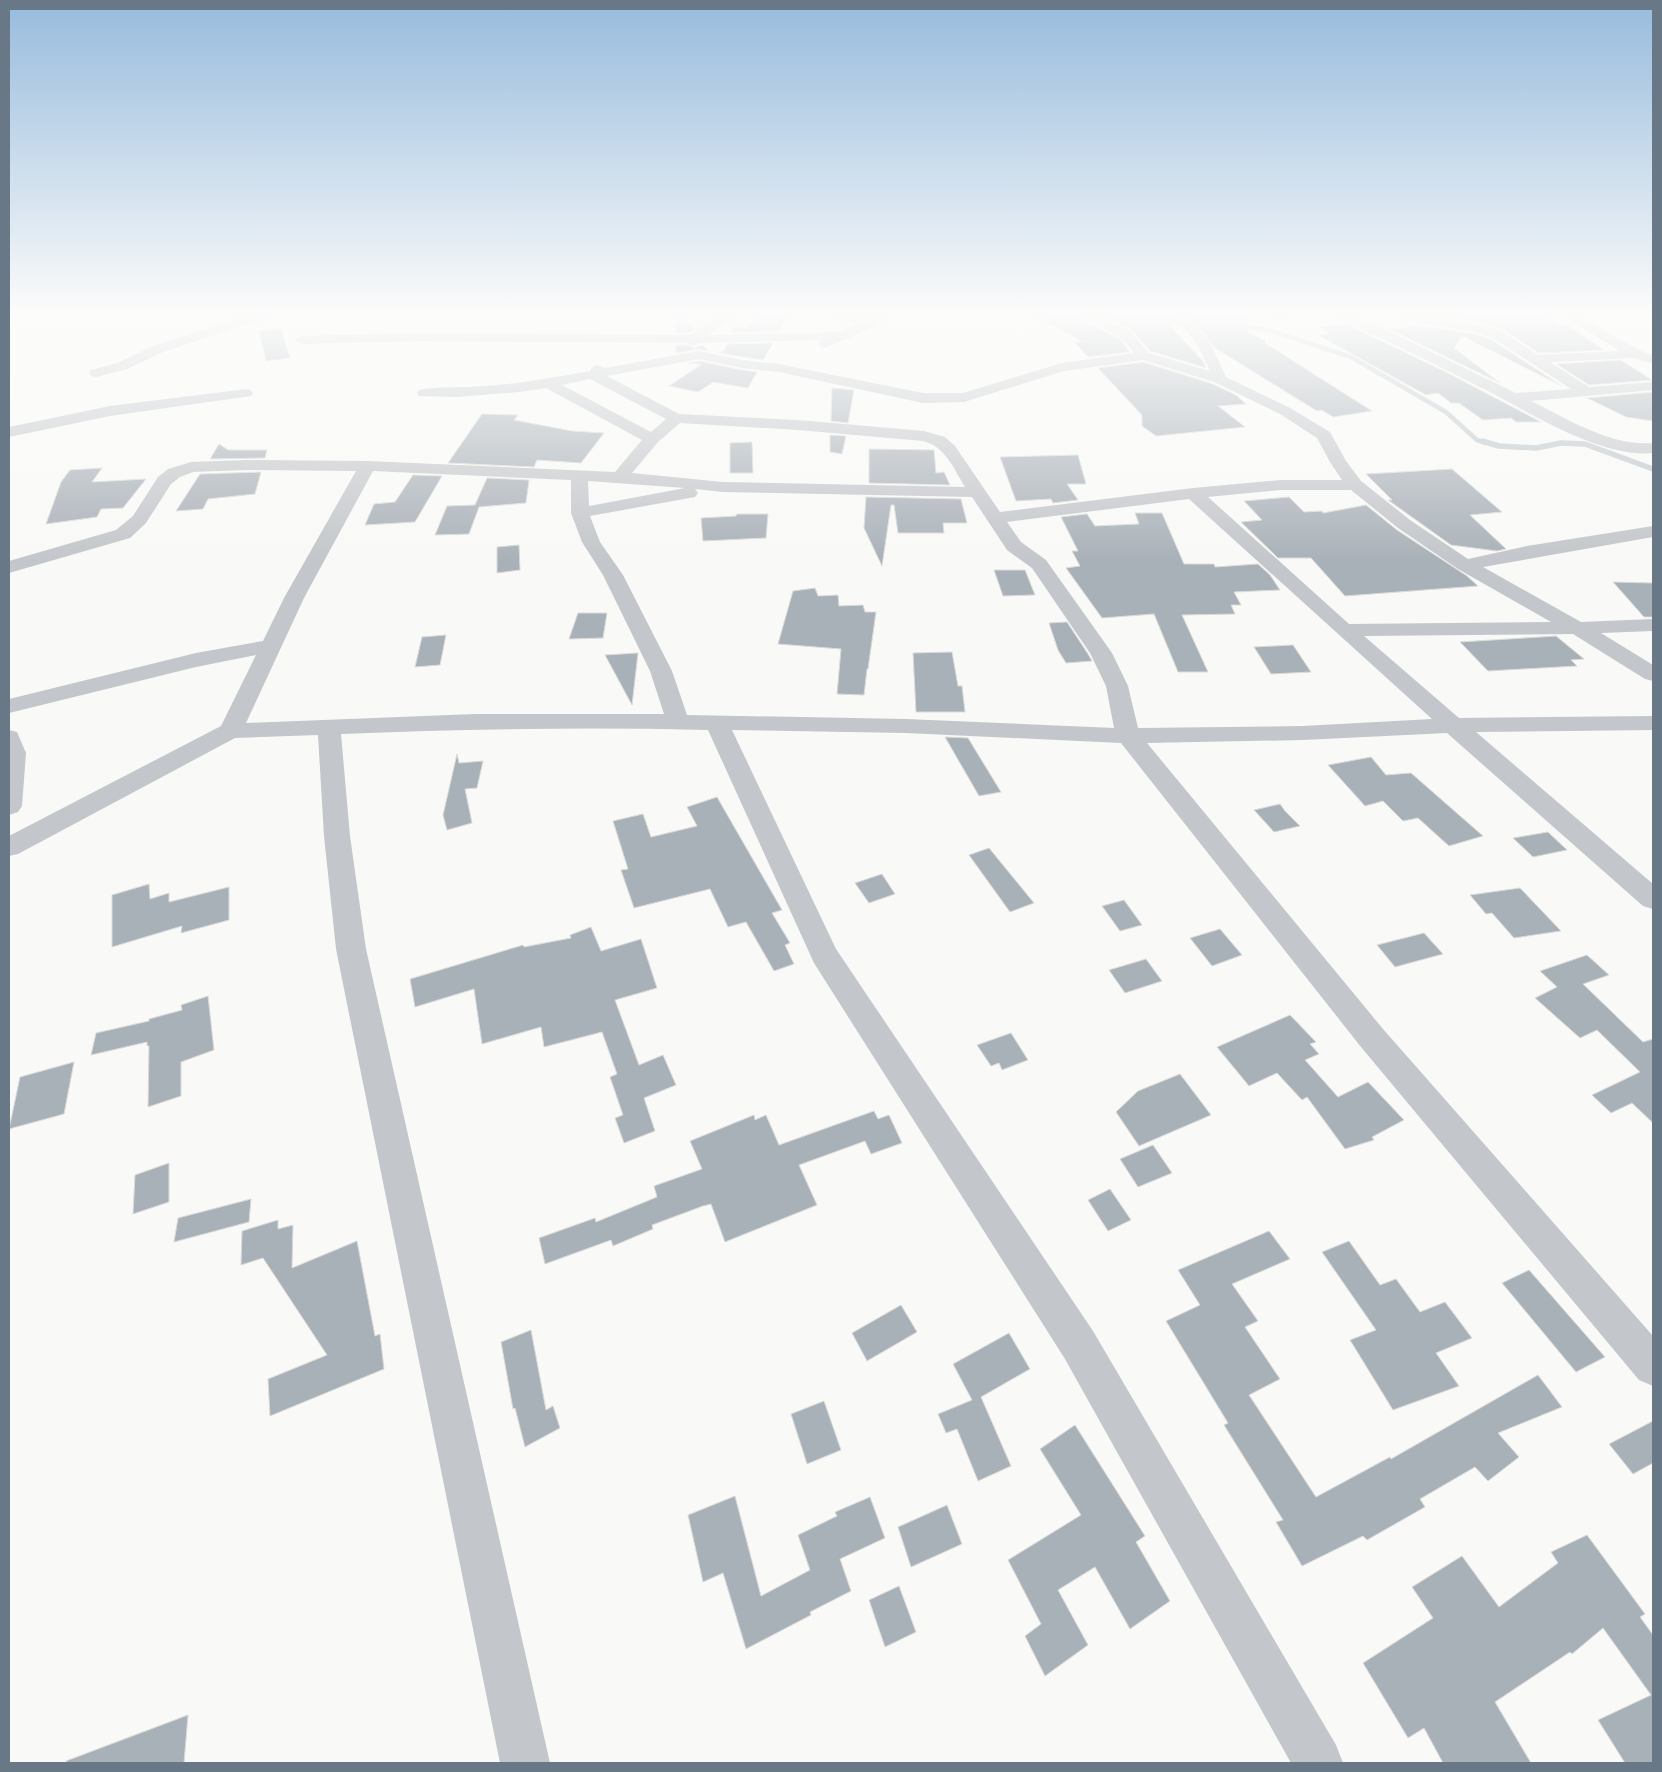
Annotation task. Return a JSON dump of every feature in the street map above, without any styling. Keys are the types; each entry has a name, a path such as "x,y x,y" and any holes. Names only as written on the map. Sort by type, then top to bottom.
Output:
{"street":[{"path":"9,432 110,411 212,397"},
{"path":"573,397 652,439"},
{"path":"635,397 676,418 789,424 924,436 939,440 950,449 1014,546 1039,564 1101,654 1117,686 1128,736 1372,1038 1653,1366"},
{"path":"917,397 944,399 965,397"},
{"path":"1255,397 1285,411 1324,435 1338,462 1355,485 1404,524 1465,565 1577,628 1653,674"},
{"path":"1515,398 1530,397"},
{"path":"1515,398 1592,437 1620,446 1644,450 1653,448"},
{"path":"620,477 652,439 676,418"},
{"path":"9,567 122,534 140,519 164,481 174,473 191,467 246,465 367,466 620,477 723,487 978,492"},
{"path":"230,731 294,598 367,466"},
{"path":"578,476 580,512 591,542 613,575 660,670 678,722"},
{"path":"994,518 1193,492 1281,485 1355,485"},
{"path":"580,512 723,487"},
{"path":"1193,492 1344,630 1653,899"},
{"path":"1465,565 1527,552 1653,531"},
{"path":"1344,630 1577,628 1653,625"},
{"path":"9,706 196,660 272,646"},
{"path":"9,847 230,731 475,721 678,722 906,726 1128,736 1303,733 1455,725 1653,723"},
{"path":"717,724 824,956 1079,1345 1318,1763"},
{"path":"328,727 337,836 351,949 524,1763"},
{"path":"9,737 14,753 9,806"}],"building":[{"path":"832,397 853,397 848,423 831,421"},
{"path":"1125,397 1238,397 1246,404 1218,406 1245,427 1156,436 1142,426 1142,415"},
{"path":"1294,397 1349,397 1372,411 1333,417 1322,410 1317,411"},
{"path":"1443,397 1493,397 1541,422 1516,422 1511,418 1483,420 1459,403 1451,403"},
{"path":"1653,397 1653,421 1626,417 1587,398"},
{"path":"482,414 518,415 514,420 572,431 604,433 581,463 537,460 534,467 448,463"},
{"path":"830,435 846,436 842,454 830,452"},
{"path":"752,442 753,473 730,473 730,443"},
{"path":"219,444 228,450 267,450 265,458 210,459"},
{"path":"869,449 934,450 936,473 944,472 950,485 869,483"},
{"path":"1078,455 1086,484 1067,484 1078,500 1053,503 1051,499 1016,501 1000,457"},
{"path":"102,468 92,482 146,479 123,508 101,509 97,517 46,524 61,482 70,470"},
{"path":"1452,469 1502,512 1470,515 1506,549 1497,551 1451,545 1388,500 1392,500 1366,474"},
{"path":"261,472 255,494 208,499 203,509 176,511 200,474"},
{"path":"413,475 442,476 415,522 365,525 374,504 395,502"},
{"path":"487,478 529,480 526,503 479,507 469,534 435,535 447,506 475,505"},
{"path":"866,497 961,499 967,523 943,523 944,533 898,533 894,505 891,505 882,566 864,528"},
{"path":"1289,497 1304,512 1322,511 1323,513 1366,505 1397,530 1467,576 1478,586 1345,596 1311,558 1278,558 1241,522 1262,520 1244,501"},
{"path":"1135,513 1162,513 1184,564 1214,564 1215,567 1258,564 1270,575 1280,590 1234,592 1241,605 1231,605 1235,614 1182,615 1208,672 1178,672 1154,614 1102,618 1066,568 1080,566 1072,551 1078,551 1061,517 1087,514 1095,526 1139,524"},
{"path":"737,514 768,514 766,538 703,541 701,518 736,516"},
{"path":"519,545 520,570 497,573 497,547"},
{"path":"994,570 1025,570 1035,595 1003,596"},
{"path":"1613,582 1653,583 1653,617 1644,617"},
{"path":"815,588 818,596 838,595 839,606 863,605 865,612 876,612 864,695 837,694 841,649 778,644 793,591"},
{"path":"578,613 607,613 603,638 569,639"},
{"path":"1067,622 1092,661 1066,663 1058,650 1049,623"},
{"path":"446,635 440,665 415,667 422,637"},
{"path":"1556,636 1584,659 1571,660 1577,666 1488,671 1460,642"},
{"path":"1293,645 1311,672 1271,674 1254,647"},
{"path":"952,652 958,686 962,686 965,712 916,712 913,653"},
{"path":"638,653 632,705 605,655"},
{"path":"945,737 968,738 1001,792 979,796"},
{"path":"457,754 459,763 483,761 477,788 465,789 472,823 447,830 443,815"},
{"path":"1371,757 1386,775 1411,773 1483,836 1449,846 1418,818 1403,821 1383,801 1365,806 1328,765"},
{"path":"717,797 782,910 772,913 790,943 785,945 794,964 774,971 746,922 728,927 710,889 634,908 621,870 628,869 613,821 643,814 651,837 697,826 687,807"},
{"path":"1280,804 1300,826 1274,832 1254,810"},
{"path":"1548,832 1567,850 1533,857 1513,838"},
{"path":"989,848 1034,903 1010,912 969,855"},
{"path":"882,874 895,894 869,903 855,883"},
{"path":"149,884 150,899 169,893 169,902 229,887 229,920 181,933 182,926 112,947 112,895"},
{"path":"1520,888 1561,931 1514,938 1492,913 1486,914 1470,895"},
{"path":"1124,900 1142,925 1120,931 1102,906"},
{"path":"591,927 601,951 641,939 657,988 615,1000 639,1065 663,1055 676,1085 644,1098 655,1131 624,1143 615,1118 623,1115 610,1077 617,1074 602,1032 544,1047 541,1027 482,1044 474,989 415,1007 410,979 523,945 524,947 571,938 570,935"},
{"path":"1220,929 1242,955 1212,966 1190,938"},
{"path":"1424,933 1443,954 1395,967 1377,945"},
{"path":"1587,955 1609,975 1583,984 1643,1042 1653,1039 1653,1123 1632,1103 1611,1113 1592,1095 1640,1072 1597,1030 1580,1038 1535,998 1557,987 1540,971"},
{"path":"1146,959 1162,981 1125,993 1109,970"},
{"path":"208,996 214,1050 181,1062 181,1096 148,1107 149,1046 147,1046 147,1042 91,1055 96,1033 149,1021 149,1019 182,1010 181,1005"},
{"path":"1290,1015 1316,1042 1310,1044 1319,1054 1305,1060 1338,1097 1368,1082 1404,1120 1372,1137 1374,1140 1345,1149 1307,1097 1302,1100 1277,1073 1249,1086 1217,1047"},
{"path":"1011,1033 1028,1060 1002,1070 999,1063 991,1066 977,1045"},
{"path":"74,1062 64,1114 9,1129 20,1077"},
{"path":"1180,1074 1211,1115 1139,1146 1116,1112 1138,1091"},
{"path":"874,1111 878,1119 889,1115 902,1143 871,1154 865,1141 799,1165 817,1205 725,1242 711,1204 652,1225 653,1229 613,1246 611,1240 545,1264 539,1238 595,1218 596,1222 657,1197 654,1186 702,1169 690,1141 754,1115 755,1120 766,1115 779,1145"},
{"path":"1153,1145 1172,1173 1138,1187 1120,1159"},
{"path":"169,1163 169,1202 133,1214 135,1175"},
{"path":"1110,1189 1131,1220 1108,1231 1088,1200"},
{"path":"251,1199 249,1222 174,1242 178,1218"},
{"path":"278,1220 278,1229 293,1225 292,1268 357,1241 375,1336 380,1334 384,1369 270,1416 268,1379 327,1355 263,1258 241,1265 242,1231"},
{"path":"1269,1231 1290,1259 1232,1284 1258,1321 1245,1327 1280,1379 1249,1395 1316,1497 1390,1457 1391,1459 1538,1375 1562,1407 1498,1433 1519,1457 1488,1481 1475,1467 1420,1499 1425,1507 1367,1540 1363,1536 1302,1566 1276,1522 1283,1520 1224,1425 1228,1423 1166,1321 1200,1305 1178,1270"},
{"path":"1349,1241 1380,1285 1396,1279 1420,1312 1445,1302 1472,1338 1436,1353 1459,1386 1393,1410 1350,1340 1376,1330 1322,1252"},
{"path":"1529,1270 1605,1357 1576,1372 1502,1283"},
{"path":"901,1305 917,1332 867,1361 852,1333"},
{"path":"531,1330 546,1410 553,1406 560,1428 525,1447 515,1408 513,1409 501,1342"},
{"path":"1009,1333 1030,1369 981,1397 1011,1466 978,1481 957,1429 946,1433 938,1414 972,1400 953,1364"},
{"path":"824,1401 841,1450 807,1464 791,1414"},
{"path":"1653,1421 1653,1463 1633,1474 1609,1444"},
{"path":"1075,1425 1145,1536 1136,1542 1170,1601 1130,1629 1095,1567 1058,1590 1088,1645 1045,1676 1025,1636 1041,1624 1008,1560 1081,1515 1040,1449"},
{"path":"735,1496 761,1596 810,1570 798,1535 837,1516 835,1512 870,1497 885,1538 840,1559 851,1591 810,1612 811,1615 746,1649 723,1573 703,1582 688,1515"},
{"path":"947,1505 962,1544 911,1567 898,1527"},
{"path":"1587,1535 1645,1614 1640,1617 1653,1635 1653,1763 1625,1763 1598,1720 1651,1695 1603,1628 1572,1654 1570,1652 1495,1702 1531,1763 1443,1763 1424,1728 1408,1738 1363,1663 1433,1618 1412,1587 1462,1556 1499,1607 1558,1563 1551,1552"},
{"path":"899,1586 916,1632 885,1647 869,1600"},
{"path":"188,1715 184,1763 67,1763 66,1761"}],"waterway":[{"path":"1420,397 1446,412 1477,440 1486,443"},
{"path":"1482,441 1499,446 1536,448 1561,443 1585,444 1653,469"}]}
